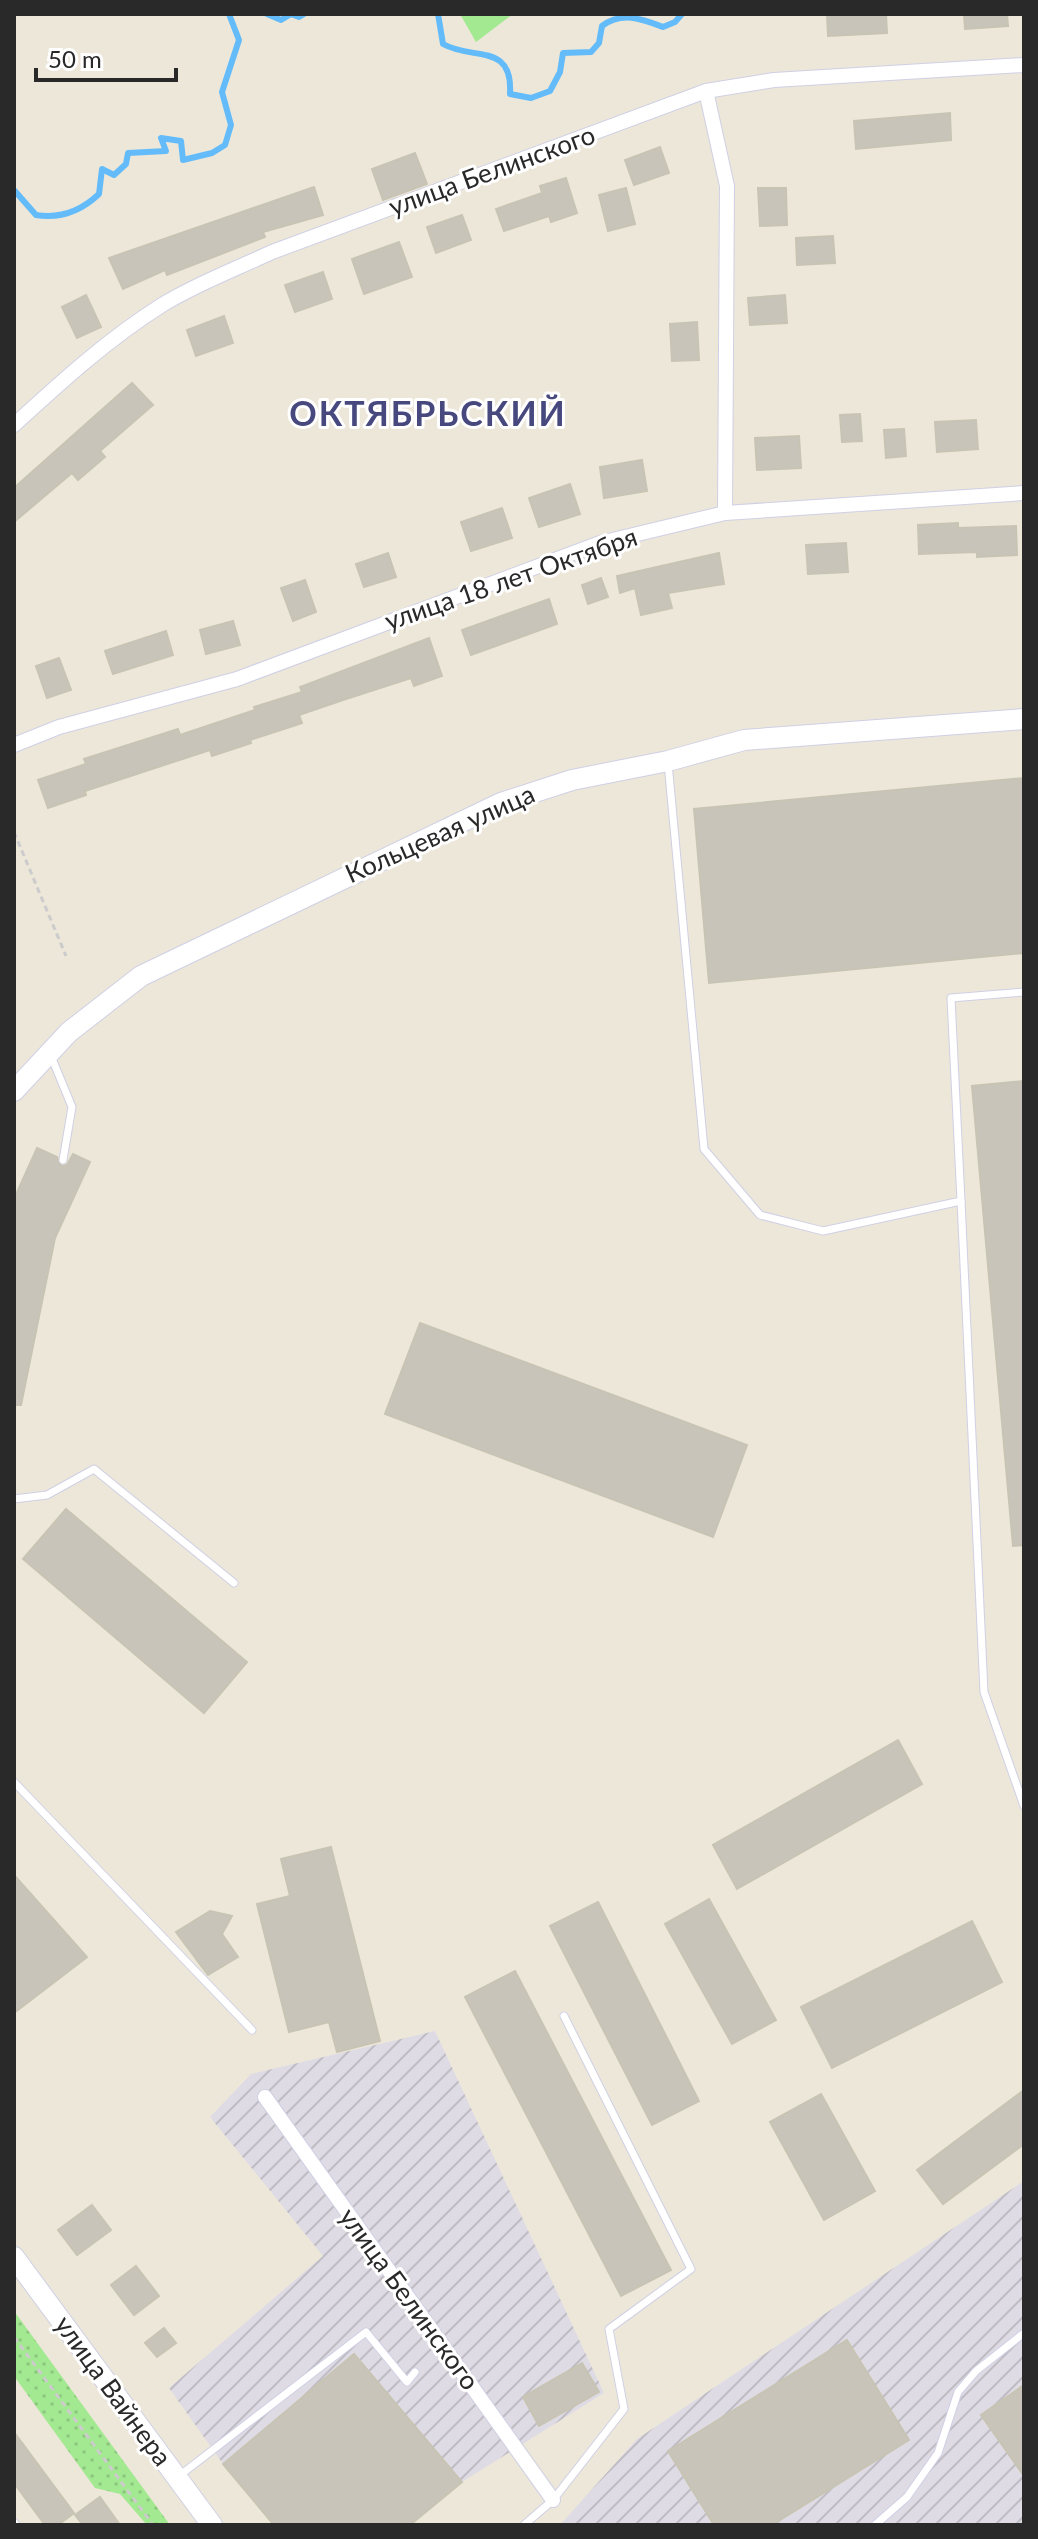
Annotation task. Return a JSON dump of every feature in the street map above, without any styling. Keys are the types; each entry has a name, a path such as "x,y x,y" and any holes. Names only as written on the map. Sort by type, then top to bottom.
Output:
{"street":[{"name":"улица Белинского","path":"14,425 122,332 165,303 211,280 272,252 706,91 774,80 1024,65"},
{"path":"706,91 727,186 725,513"},
{"name":"улица 18 лет Октября","path":"14,745 59,727 237,679 600,543 725,513 1024,493"},
{"name":"Кольцевая улица","path":"14,1091 48,1052 91,1013 141,976 437,831 537,790 636,765 668,761 744,740 1024,719"},
{"name":"улица Белинского","path":"265,2097 553,2500"},
{"name":"улица Вайнера","path":"14,2257 212,2525"}],"lane":[{"path":"668,761 704,1149 760,1215 823,1231 961,1201"},
{"path":"1024,992 951,998 984,1692 1024,1806"},
{"path":"48,1052 60,1070 72,1107 63,1160"},
{"path":"14,1499 47,1495 94,1469 234,1583"},
{"path":"14,1782 252,2030"},
{"path":"524,2525 553,2500 624,2409 609,2329 691,2269 564,2016"},
{"path":"177,2478 366,2332 407,2382 415,2372"},
{"path":"875,2525 907,2497 938,2453 958,2392 976,2371 1024,2333"}],"path":[{"path":"14,832 66,956"},
{"path":"14,2337 153,2525"},
{"path":"14,2346 25,2351"}],"shaded area":[{"path":"435,2031 604,2393 462,2482 355,2354 223,2464 169,2388 323,2256 210,2117 251,2074"},
{"path":"1024,2181 1024,2525 560,2525 637,2439"}],"green space":[{"path":"460,14 513,14 476,42"},
{"path":"14,2311 170,2525 147,2525 120,2494 95,2488 14,2376"}],"building":[{"path":"827,14 886,14 887,33 828,36"},
{"path":"964,14 1007,14 1008,26 965,29"},
{"path":"950,113 951,140 856,149 854,121"},
{"path":"660,147 669,173 634,185 625,160"},
{"path":"415,153 427,184 383,200 372,169"},
{"path":"566,178 577,213 551,222 549,216 504,231 496,209 542,193 540,186"},
{"path":"314,187 323,215 263,232 265,237 167,275 165,270 123,289 109,258"},
{"path":"626,188 635,224 608,231 599,195"},
{"path":"758,188 786,188 787,225 760,226"},
{"path":"462,215 471,240 436,253 427,227"},
{"path":"833,236 835,263 797,265 796,238"},
{"path":"399,242 412,277 364,294 352,259"},
{"path":"323,272 332,299 295,312 285,285"},
{"path":"86,295 101,327 77,338 62,307"},
{"path":"785,295 787,323 750,325 748,298"},
{"path":"224,316 233,343 196,356 187,330"},
{"path":"697,322 699,360 672,361 670,324"},
{"path":"132,383 153,405 100,451 105,457 78,480 72,473 14,522 14,488"},
{"path":"860,414 862,441 842,442 840,415"},
{"path":"976,420 978,449 937,452 935,422"},
{"path":"904,429 906,456 886,458 884,430"},
{"path":"799,436 801,468 757,470 755,438"},
{"path":"642,460 647,491 604,498 600,467"},
{"path":"570,484 580,514 539,527 529,498"},
{"path":"502,508 512,538 471,551 461,522"},
{"path":"958,523 958,528 1016,526 1017,555 977,557 977,552 919,554 918,525"},
{"path":"846,543 848,572 808,574 806,545"},
{"path":"388,553 396,577 364,587 356,564"},
{"path":"719,553 724,584 668,593 672,608 641,615 635,588 620,593 617,576"},
{"path":"601,578 608,597 588,604 582,585"},
{"path":"305,580 316,612 293,621 281,588"},
{"path":"549,599 557,624 471,655 462,630"},
{"path":"233,621 240,645 206,654 200,630"},
{"path":"166,631 173,655 113,674 105,651"},
{"path":"429,638 442,676 414,686 411,678 343,700 299,715 302,723 250,740 251,743 212,756 210,750 85,791 86,795 48,808 38,780 86,764 84,759 178,729 180,735 255,710 254,707 302,692 300,687"},
{"path":"59,658 71,690 47,698 36,666"},
{"path":"1024,778 1024,953 709,983 694,809"},
{"path":"1024,1081 1024,1545 1013,1546 972,1086"},
{"path":"37,1148 57,1157 61,1166 67,1165 73,1154 90,1162 55,1238 21,1405 14,1405 14,1199"},
{"path":"420,1323 747,1445 713,1537 385,1414"},
{"path":"66,1509 247,1662 204,1713 23,1559"},
{"path":"898,1740 922,1784 737,1889 713,1845"},
{"path":"331,1847 380,2041 337,2052 329,2022 289,2032 257,1904 290,1896 281,1859"},
{"path":"14,1875 87,1957 14,2013"},
{"path":"709,1899 776,2020 732,2044 665,1924"},
{"path":"598,1902 699,2101 652,2125 550,1926"},
{"path":"210,1911 232,1916 222,1934 238,1957 208,1975 176,1932"},
{"path":"972,1921 1002,1982 832,2068 801,2007"},
{"path":"515,1971 671,2270 621,2296 465,1997"},
{"path":"1024,2090 1024,2144 943,2204 917,2170"},
{"path":"821,2094 875,2191 824,2220 770,2122"},
{"path":"92,2205 111,2230 77,2255 58,2230"},
{"path":"136,2266 159,2296 134,2315 111,2285"},
{"path":"164,2328 176,2343 157,2357 145,2343"},
{"path":"847,2340 909,2440 772,2525 714,2525 668,2451"},
{"path":"354,2354 462,2482 410,2525 274,2525 223,2464"},
{"path":"582,2363 599,2392 539,2426 523,2397"},
{"path":"1024,2385 1024,2476 981,2415"},
{"path":"14,2432 74,2513 58,2525 45,2525 14,2483"},
{"path":"100,2497 120,2525 83,2525 75,2515"}],"waterway":[{"path":"14,190 36,215 62,215 85,205 99,194 102,169 114,175 126,164 128,153 166,151 161,138 181,141 183,160 212,153 225,145 231,125 222,92 239,40 229,14"},
{"path":"267,14 281,20 291,14 299,17 304,14"},
{"path":"438,14 443,44 498,60 509,78 510,94 531,98 550,91 560,72 563,53 591,52 599,43 602,26 610,21 632,18 663,27 675,22 682,14"}],"district":[{"name":"ОКТЯБРЬСКИЙ","path":"428,414"}]}
